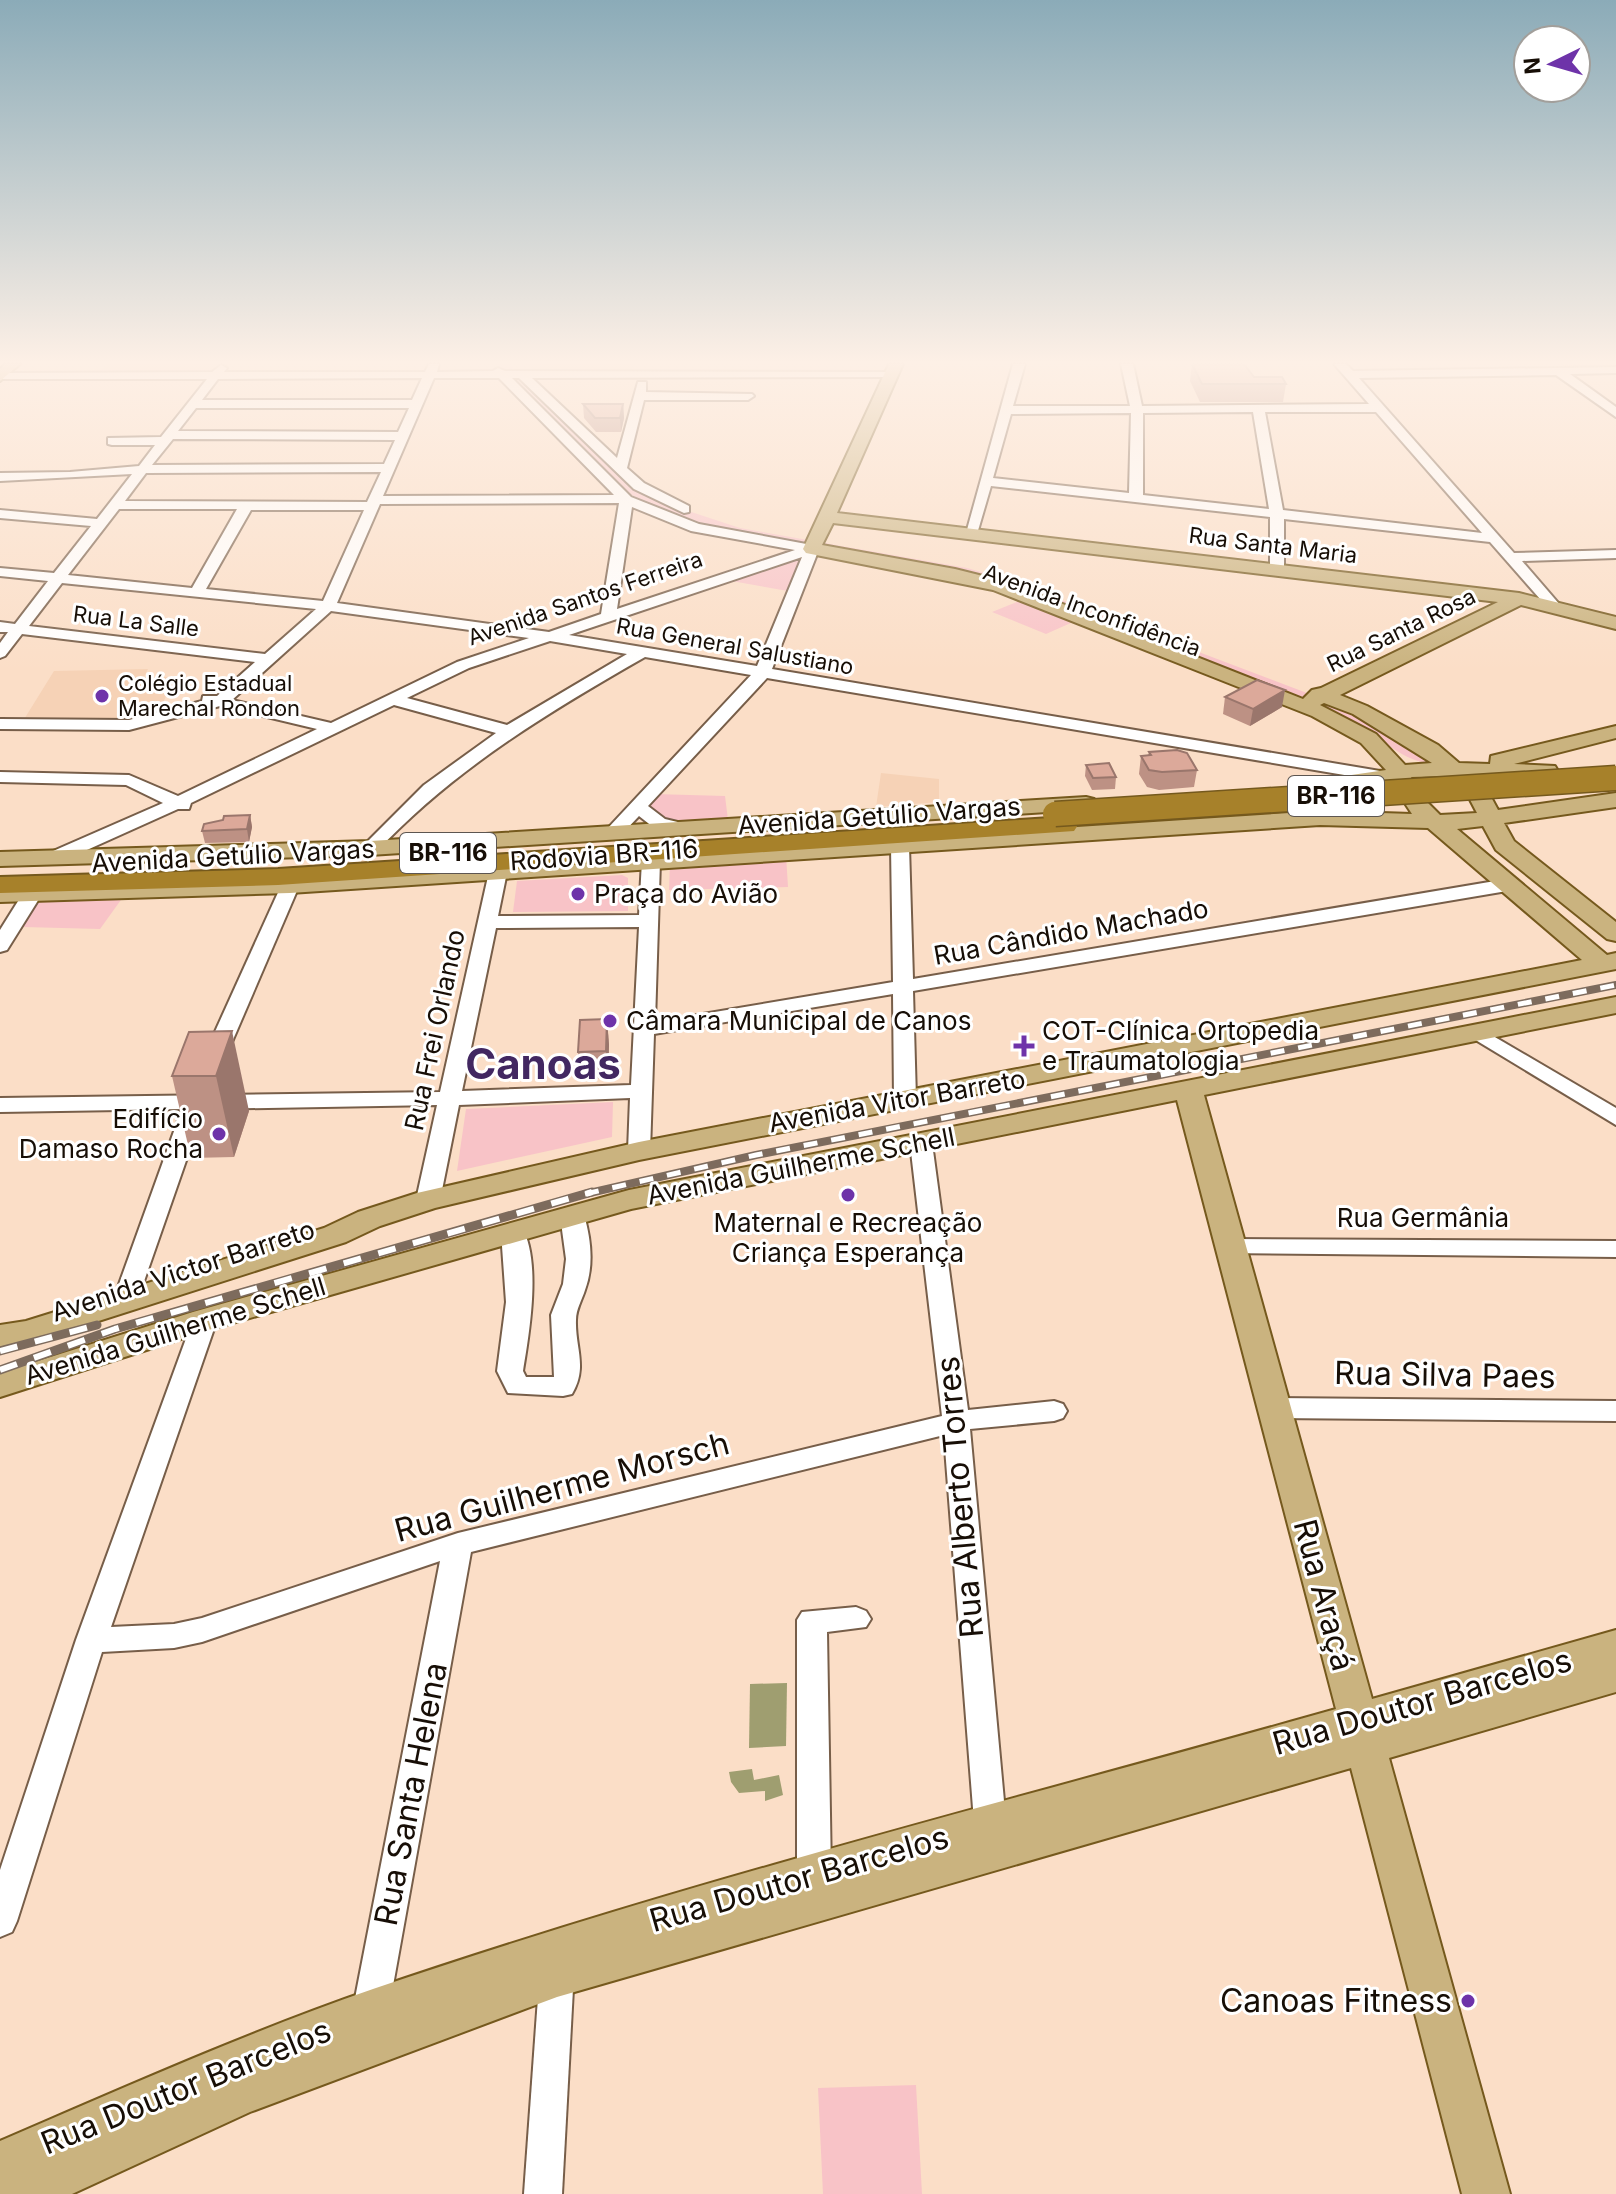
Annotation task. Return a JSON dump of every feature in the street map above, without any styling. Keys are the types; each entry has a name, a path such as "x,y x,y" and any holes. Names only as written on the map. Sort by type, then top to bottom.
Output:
{"highway":[{"name":"BR-116","path":"1060,820 1616,778"},
{"name":"BR-116","path":"1060,820 1616,789"},
{"name":"Rodovia BR-116","path":"92,864 897,835 1060,820"},
{"name":"Rodovia BR-116","path":"0,885 278,877 849,839 1060,820"},
{"name":"BR-116","path":"751,824 897,835"},
{"name":"BR-116","path":"757,853 849,839"},
{"path":"432,854 507,840"},
{"name":"BR-116","path":"0,868 92,864"}],"main road":[{"path":"815,544 850,466"},
{"name":"Rua Santa Maria","path":"827,517 1519,599 1616,623"},
{"name":"Avenida Inconfidência","path":"815,544 848,556 962,575 1000,586 1414,739 1476,789 1500,850"},
{"name":"Avenida Inconfidência","path":"815,544 1009,578 1136,622 1308,698 1388,757 1392,776 1412,801 1507,885 1611,958"},
{"name":"Rua Santa Rosa","path":"1308,698 1519,599"},
{"path":"1455,771 1616,732"},
{"name":"Avenida Getúlio Vargas","path":"0,859 51,859 92,864 1194,798 1335,785 1424,769 1530,772 1616,767"},
{"path":"1530,772 1510,782 1514,793 1532,802 1561,805"},
{"path":"1335,785 1360,788 1379,798 1379,810 1352,817"},
{"name":"Avenida Getúlio Vargas","path":"0,895 290,886 757,853 897,835 1352,817 1460,822 1561,805 1616,800"},
{"name":"Avenida Inconfidência","path":"1489,816 1616,919"},
{"name":"Avenida Inconfidência","path":"1435,821 1500,850"},
{"path":"1500,850 1616,934"},
{"path":"1500,850 1611,958"},
{"name":"Avenida Vitor Barreto","path":"369,1219 428,1200 639,1151 1611,958"},
{"name":"Avenida Guilherme Schell","path":"0,1385 219,1316 629,1200 1616,1005"},
{"name":"Rua Araçá","path":"1188,1088 1486,2194"},
{"path":"0,1334 28,1332 206,1277 335,1235 369,1219"},
{"name":"Avenida Victor Barreto","path":"0,1334 130,1287 330,1224 369,1219"},
{"path":"206,1277 219,1316"},
{"name":"Rua Doutor Barcelos","path":"1362,1734 1616,1646"},
{"name":"Rua Doutor Barcelos","path":"557,1962 1362,1734 1616,1676"},
{"name":"Rua Doutor Barcelos","path":"15,2181 241,2092 367,2028 814,1874 992,1838"}],"street":[{"path":"0,653 145,466"},
{"name":"Avenida Inconfidência","path":"591,466 628,504 696,528 815,544"},
{"path":"970,534 989,466"},
{"path":"1136,466 1136,498"},
{"path":"1268,466 1277,514 1277,569"},
{"path":"1430,466 1553,605"},
{"path":"0,477 70,476 143,469 389,468 328,606 221,701 129,725 0,724"},
{"name":"Avenida Inconfidência","path":"621,468 662,501 741,527 815,544"},
{"path":"985,481 1493,538"},
{"path":"115,505 628,504 608,616"},
{"path":"196,593 246,506"},
{"path":"0,514 101,523"},
{"path":"614,832 762,673 815,544"},
{"name":"Avenida Santos Ferreira","path":"92,864 85,854 89,849 463,665 815,544"},
{"path":"1511,557 1616,554"},
{"path":"805,570 822,560 848,556"},
{"name":"Rua General Salustiano","path":"0,572 328,606 548,636 1316,767 1392,776"},
{"name":"Rua La Salle","path":"0,627 268,659"},
{"path":"370,848 402,813 505,730 642,652"},
{"path":"391,699 505,730"},
{"path":"221,701 333,728"},
{"path":"1316,767 1336,776 1335,785"},
{"path":"0,777 129,780 185,800"},
{"name":"Avenida Santos Ferreira","path":"51,859 185,800"},
{"path":"639,807 659,823 680,828"},
{"path":"897,835 905,1099"},
{"path":"639,1151 651,861"},
{"name":"Rua Frei Orlando","path":"428,1200 447,1098 498,872"},
{"name":"Rua Cândido Machado","path":"643,1030 1507,885"},
{"path":"130,1287 195,1104 290,886"},
{"path":"0,946 32,894"},
{"path":"486,922 647,921"},
{"path":"1476,1032 1616,1118"},
{"path":"0,1105 195,1104 640,1091"},
{"name":"Rua Alberto Torres","path":"921,1143 956,1422 992,1838"},
{"path":"513,1232 519,1256 516,1280 521,1312 511,1380 517,1386 563,1387 568,1380 570,1363 562,1316 576,1272 577,1227 572,1215"},
{"name":"Rua Germânia","path":"1231,1247 1616,1249"},
{"path":"0,1921 91,1640 219,1316"},
{"name":"Rua Silva Paes","path":"1274,1408 1616,1411"},
{"name":"Rua Guilherme Morsch","path":"91,1640 174,1636 202,1630 458,1544 956,1422 1054,1411"},
{"name":"Rua Santa Helena","path":"367,2028 458,1544"},
{"path":"814,1874 812,1620 856,1619"},
{"path":"543,2194 557,1962"}],"shaded area":[{"path":"599,466 615,466 635,486 661,502 740,528 967,568 1006,579 1357,712 1431,761 1414,760 1351,721 1005,585 728,532 653,509 621,488"},
{"path":"802,554 788,591 726,580"},
{"path":"1019,601 1073,622 1046,634 992,612"},
{"name":"Colégio Estadual Marechal Rondon","path":"148,669 144,677 176,677 156,716 23,721 54,671"},
{"path":"881,773 939,779 939,802 876,807"},
{"path":"654,794 725,796 728,820 683,823 664,819 643,807"},
{"path":"786,855 788,887 669,890 670,863"},
{"path":"622,875 628,878 628,911 513,912 517,881"},
{"path":"123,897 100,929 23,927 36,902 44,898"},
{"path":"613,1102 612,1137 457,1171 466,1109"},
{"path":"787,1683 786,1746 749,1748 750,1684"},
{"path":"752,1769 754,1780 779,1775 783,1795 765,1801 765,1791 739,1793 731,1782 729,1772"},
{"path":"916,2085 922,2194 823,2194 818,2088"}],"building":[{"path":"1257,680 1285,690 1253,709 1225,697"},
{"path":"1177,750 1187,753 1197,770 1149,770 1141,756 1151,755 1149,752"},
{"path":"1109,763 1116,777 1093,778 1086,765"},
{"path":"250,815 247,829 202,831 204,824 223,820 224,816"},
{"path":"607,1019 606,1051 578,1052 580,1020"},
{"path":"232,1031 216,1076 172,1076 189,1032"}],"railway":[{"path":"585,1194 756,1155 1616,985"},
{"path":"585,1194 592,1192"},
{"path":"0,1370 115,1329 585,1194"},
{"path":"0,1351 97,1325"}],"place":[{"name":"Colégio Estadual Marechal Rondon","path":"102,696"},
{"name":"Praça do Avião","path":"578,894"},
{"name":"Câmara Municipal de Canos","path":"610,1021"},
{"name":"COT-Clínica Ortopedia e Traumatologia","path":"1024,1046"},
{"name":"Edifício Damaso Rocha","path":"219,1134"},
{"name":"Maternal e Recreação Criança Esperança","path":"848,1195"},
{"name":"Canoas Fitness","path":"1468,2001"}],"district":[{"name":"Canoas","path":"543,1064"}]}
